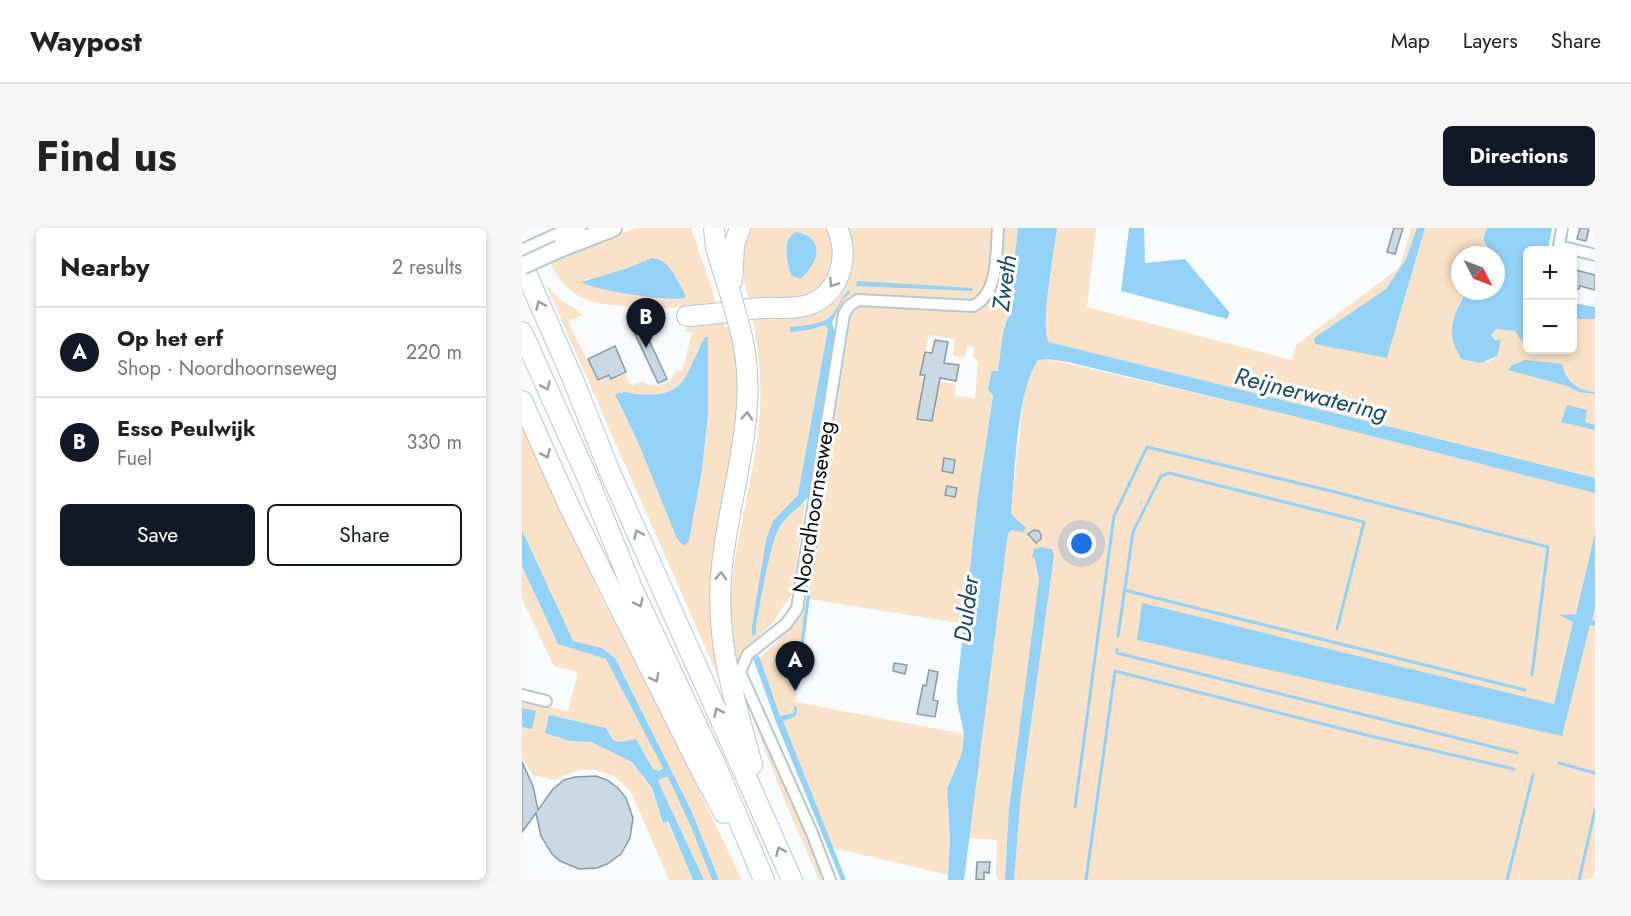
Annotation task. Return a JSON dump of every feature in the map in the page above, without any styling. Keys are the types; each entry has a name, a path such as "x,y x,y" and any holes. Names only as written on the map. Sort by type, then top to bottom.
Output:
{"highway":[{"path":"700,228 716,248"},
{"path":"714,228 716,248 739,325 747,364 748,410 725,540 720,612 723,652 767,823"},
{"path":"731,296 734,245 740,228"},
{"path":"687,316 762,308 793,308 816,301 830,290 840,271 843,246 837,228"},
{"path":"522,265 572,377 609,470 792,880"},
{"path":"522,332 588,479 632,588 716,766 762,880"},
{"path":"522,401 570,508 639,648 702,772 762,880"}],"main road":[{"path":"522,265 557,244 577,228"},
{"path":"522,253 613,228"}],"street":[{"name":"Noordhoornseweg","path":"830,880 812,833 740,672 748,654 786,624 797,609 844,314 849,306 858,300 973,306 987,294 992,283 998,228"},
{"path":"1562,228 1559,246 1595,255"},
{"path":"522,695 546,701"}],"shaded area":[{"path":"636,228 691,228 716,305 668,308 627,307 582,298 562,282 549,260 583,245","holes":["662,260 685,294 672,299 582,283 585,280"]},
{"path":"750,228 828,228 835,248 828,278 814,293 800,300 749,303 742,266 746,238","holes":["796,232 806,234 791,275 786,251 788,240"]},
{"path":"841,228 995,228 990,272 983,293 971,301 871,295 850,296 843,304 838,321 828,321 829,328 801,497 805,505 792,594 771,625 743,650 737,663 730,626 731,587 754,461 760,410 759,362 752,315 828,298"},
{"path":"1002,228 1018,228 1010,312 1003,332 998,371 988,389 993,396 978,495 965,624 808,599 851,314 859,306 871,304 972,311 982,308 989,300 995,281","holes":["929,335 955,339 953,356 964,358 968,346 974,347 973,357 978,363 975,398 955,396 956,384 919,377"]},
{"path":"1057,228 1096,228 1087,307 1292,360 1296,345 1395,271 1401,264 1411,228 1417,228 1406,259 1386,289 1314,338 1387,358 1425,228 1487,228 1483,240 1487,246 1451,246 1451,300 1463,300 1456,315 1453,341 1488,362 1497,356 1498,341 1491,335 1496,329 1516,331 1523,336 1523,354 1577,354 1577,319 1595,318 1595,478 1049,342 1046,334 1048,288"},
{"path":"546,285 563,302 575,308 582,315 568,322 598,382 608,377 611,380 625,374 632,386 642,381 652,385 662,384 670,379 676,370 682,371 692,333 685,331 687,325 723,318 725,327 729,327 734,346 737,381 736,424 714,544 711,586 711,621 725,692","holes":["698,348 707,361 708,414 702,470 689,540 677,539 637,440 616,399 620,392 650,394 671,390 686,376"]},
{"path":"1048,359 1289,415 1595,493 1595,880 998,880 996,876 997,840 968,838 1008,533 1012,530 1023,532 1011,514 1024,392 1031,370 1038,360"},
{"path":"522,424 596,586 685,761 742,880 719,880 691,810 615,658 602,648 573,642 569,634 522,530"},
{"path":"522,566 558,644 604,658 663,768 659,771 653,769 636,739 620,742 613,740 606,728 549,715 557,738 591,742 632,762 651,788 663,822 667,821 693,880 669,880 632,794 613,776 596,770 578,770 554,780 533,775 522,759 522,727 528,728 536,712 522,708 522,701 568,711 578,672 554,666 522,599"},
{"path":"808,599 796,702 964,734 962,753 947,789 950,839 948,875 830,847 809,798 758,660 786,631"},
{"path":"737,665 742,667 831,880 819,880 766,754"},
{"path":"668,777 712,880 704,880 658,781"}],"water":[{"name":"Dulder","path":"1018,228 1057,228 1047,305 1046,334 1049,342 1595,478 1595,493 1289,415 1068,362 1038,360 1031,373 1022,408 1016,447 1011,514 1026,528 1023,532 1012,530 1008,533 964,880 948,880 950,839 947,789 962,753 964,734 957,701 957,688 978,495 993,396 988,389 992,371 998,371 1003,332 1010,312"},
{"path":"1129,228 1144,228 1145,263 1185,259 1230,313 1227,319 1121,291"},
{"path":"1417,228 1425,228 1387,358 1315,344 1314,338 1386,289 1406,259"},
{"path":"1487,228 1552,228 1549,246 1523,246 1523,341 1515,331 1496,329 1491,335 1495,340 1501,340 1497,356 1481,363 1461,359 1454,343 1452,328 1463,300 1505,300 1505,246 1487,246 1483,240"},
{"path":"796,232 812,239 816,252 812,266 800,279 791,275 787,257 788,240"},
{"path":"652,258 668,266 685,294 685,298 632,294 581,282 628,268"},
{"path":"857,281 973,288 972,291 856,286"},
{"path":"849,290 850,293 843,299 832,322 835,333 809,496 785,519 778,531 766,571 756,634 752,636 766,540 773,521 798,495 828,329 825,325 790,332 790,327 816,324 827,319"},
{"path":"1577,304 1595,307 1595,319 1577,319"},
{"path":"846,315 850,315 827,468 823,468"},
{"path":"705,337 708,337 708,414 702,470 689,540 686,545 677,539 637,440 615,395 623,392 654,394 667,392 676,387 688,372"},
{"path":"1525,360 1562,364 1573,384 1583,390 1595,392 1595,394 1579,392 1567,386 1508,370 1512,365"},
{"path":"1567,405 1587,410 1585,422 1595,425 1595,430 1561,422"},
{"path":"823,472 827,472 815,565 811,564"},
{"path":"522,530 573,641 602,648 615,658 691,810 719,880 712,880 668,777 658,781 704,880 693,880 668,821 663,823 652,788 632,762 591,742 570,741 545,733 549,715 606,728 613,740 620,742 636,739 653,769 659,771 663,768 606,659 558,644 522,566"},
{"path":"1595,534 1595,607 1592,620 1595,621 1595,626 1590,625 1562,736 1137,640 1142,603 1554,704 1573,622 1559,615 1576,614"},
{"path":"1041,547 1052,549 1054,555 1020,803 1014,880 1005,880 1009,809 1039,580 1035,559 1032,556 1034,549"},
{"path":"808,587 811,588 798,690 794,690"},
{"path":"759,656 780,716 794,713 794,706 797,707 796,716 783,721 846,880 841,880 776,722 753,658"},
{"path":"522,708 536,711 532,729 522,727"}],"building":[{"path":"1394,228 1403,228 1395,254 1387,252"},
{"path":"1580,228 1589,228 1586,241 1577,239"},
{"path":"1577,270 1595,275 1595,290 1580,286 1577,289"},
{"path":"627,317 639,318 667,379 658,383"},
{"path":"935,340 948,342 944,363 959,365 956,381 940,378 932,421 917,419 925,375 920,375 925,352 932,353"},
{"path":"615,346 626,372 611,379 609,375 598,380 588,359"},
{"path":"944,458 955,460 953,473 942,471"},
{"path":"947,486 957,488 955,497 945,495"},
{"path":"1034,530 1039,531 1041,535 1041,539 1036,543 1028,534"},
{"path":"894,663 907,665 905,674 893,671"},
{"path":"929,670 938,672 933,700 938,701 935,717 917,714 923,685 926,686"},
{"path":"522,762 533,786 538,810 553,789 564,780 596,776 618,788 626,798 633,818 630,838 621,854 597,868 579,869 560,861 552,854 541,836 536,813 522,832"},
{"path":"977,862 990,862 989,873 984,872 984,880 976,879"}],"waterway":[{"path":"1075,807 1114,516 1147,447 1331,491 1548,547 1532,675"},
{"path":"1118,636 1133,532 1161,476 1169,473 1364,522 1337,629"},
{"path":"1124,590 1525,690"},
{"path":"1117,649 1117,653 1517,753"},
{"path":"1086,880 1115,671 1366,735 1514,769"},
{"path":"1559,763 1595,773"},
{"path":"1507,880 1533,775"},
{"path":"1579,880 1595,810"}],"place":[{"name":"Esso Peulwijk","path":"646,348"},
{"name":"Op het erf","path":"795,691"}],"water label":[{"name":"Zweth","path":"1004,283"},
{"name":"Reijnerwatering","path":"1311,394"}]}
